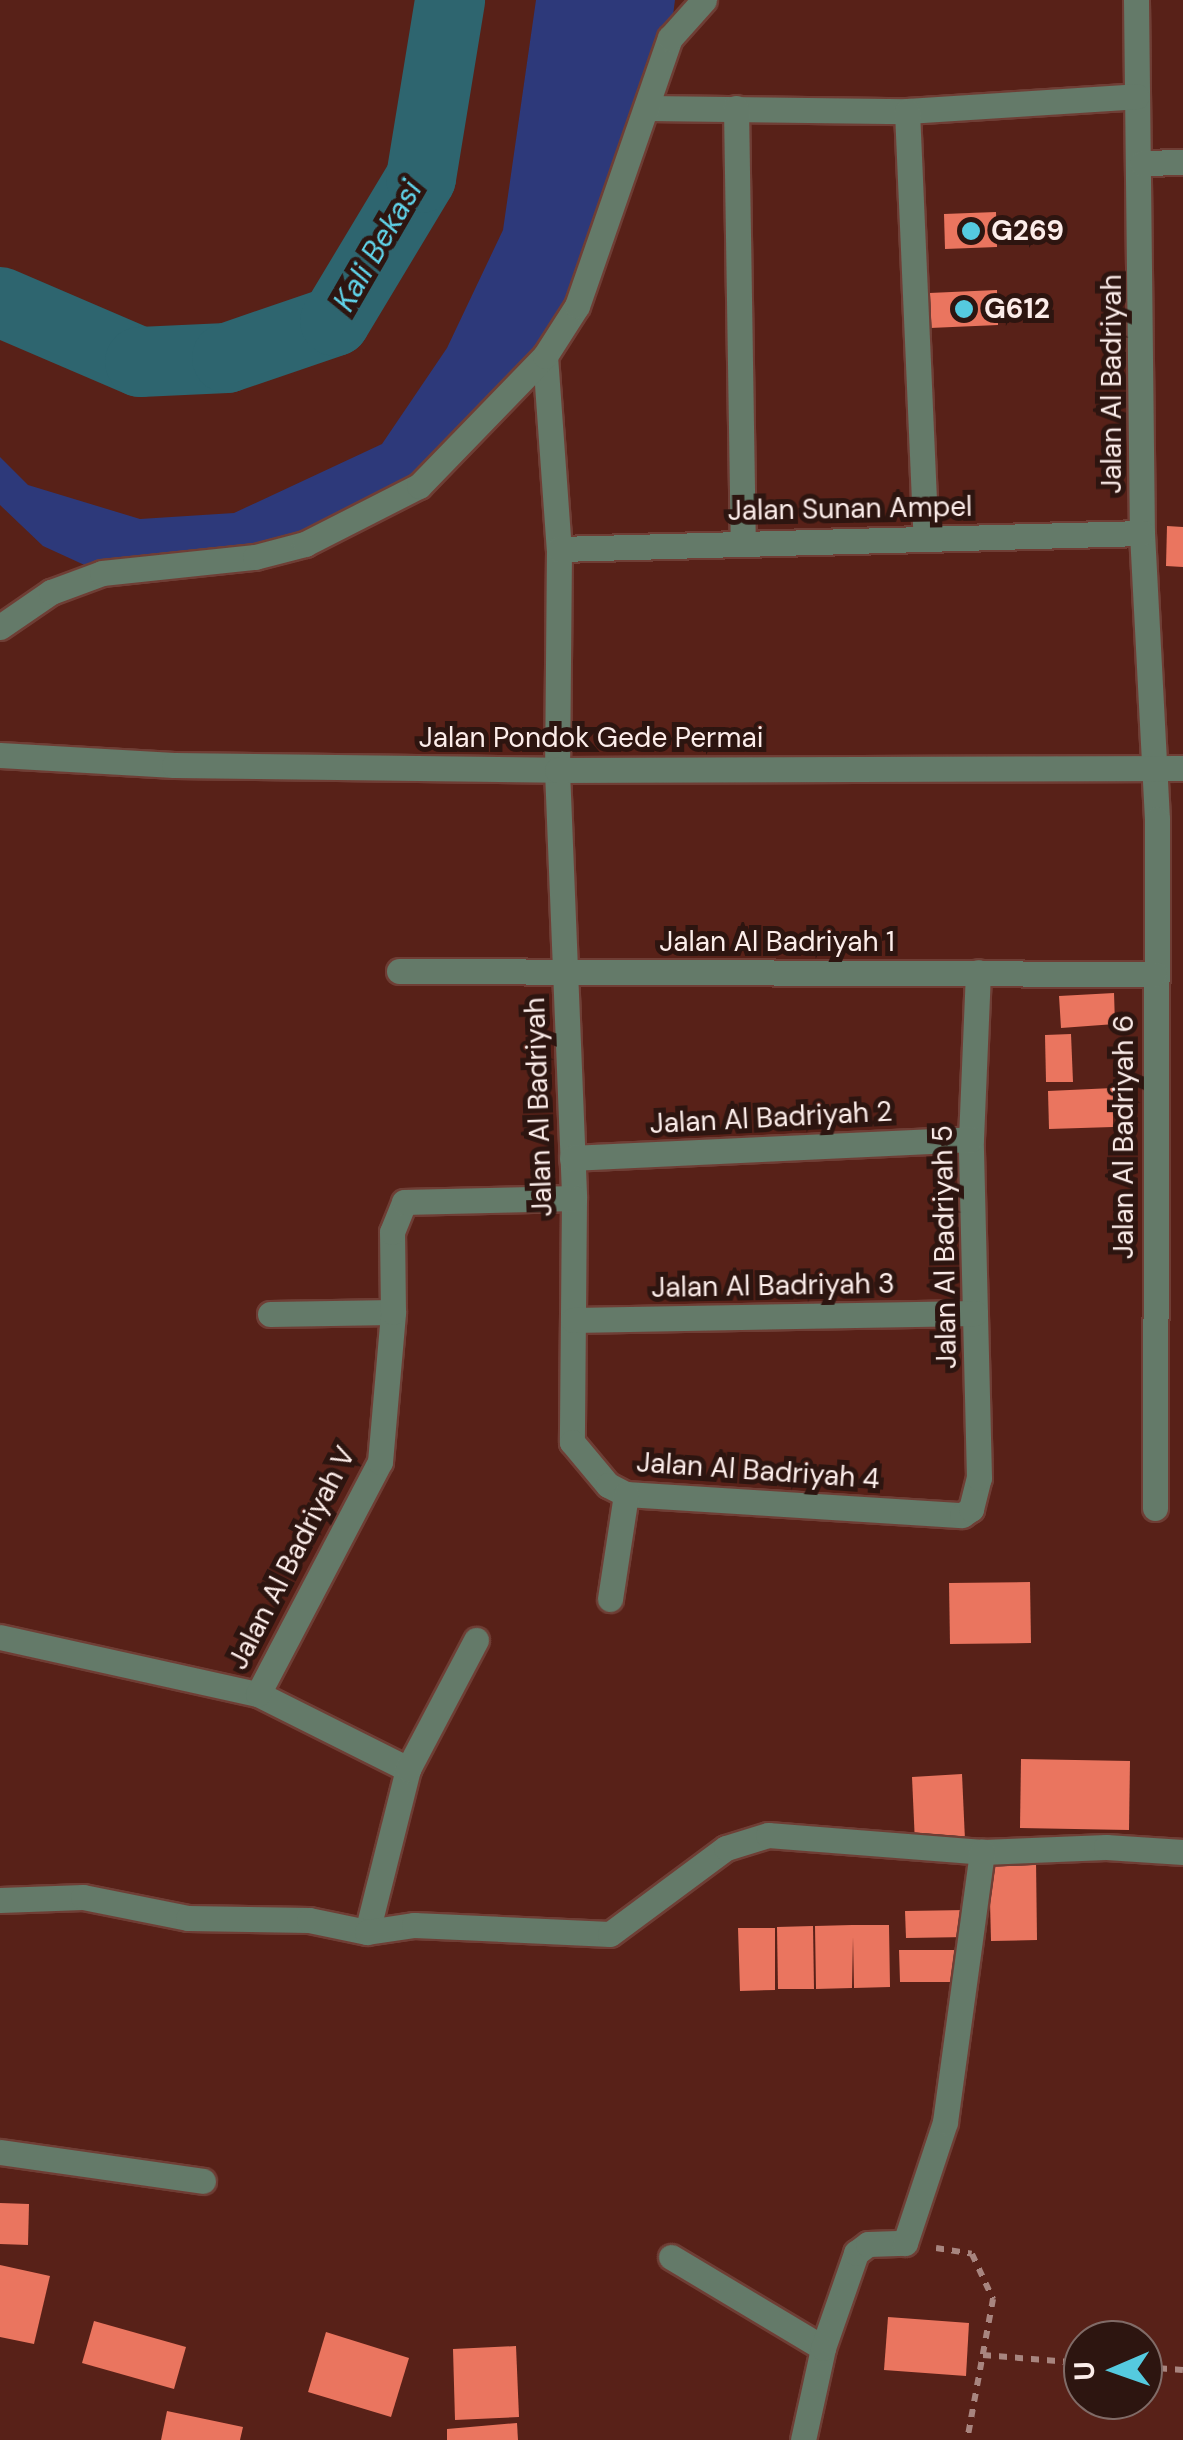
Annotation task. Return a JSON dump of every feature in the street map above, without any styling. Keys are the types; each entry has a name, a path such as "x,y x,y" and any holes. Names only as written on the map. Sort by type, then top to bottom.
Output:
{"street":[{"path":"0,626 52,592 102,573 255,557 305,544 419,486 545,356 577,306 670,38 704,0"},
{"name":"Jalan Al Badriyah","path":"1136,0 1142,163 1142,534 1152,767"},
{"path":"648,108 907,111 1137,96"},
{"path":"736,108 743,540"},
{"path":"907,111 926,538"},
{"path":"1142,163 1183,162"},
{"name":"Jalan Al Badriyah","path":"545,356 559,549 557,770 574,1198 572,1442"},
{"name":"Jalan Sunan Ampel","path":"559,549 743,540 1142,534"},
{"name":"Jalan Pondok Gede Permai","path":"0,754 174,765 557,770 1183,768"},
{"name":"Jalan Al Badriyah 6","path":"1152,767 1155,1508"},
{"name":"Jalan Al Badriyah 1","path":"400,971 1154,974"},
{"name":"Jalan Al Badriyah 5","path":"962,1514 971,1509 980,1478 972,1139 978,972"},
{"name":"Jalan Al Badriyah 2","path":"572,1158 972,1139"},
{"name":"Jalan Al Badriyah V","path":"258,1694 380,1462 394,1312 392,1232 404,1202 574,1198"},
{"path":"270,1314 394,1312"},
{"name":"Jalan Al Badriyah 3","path":"573,1320 975,1313"},
{"name":"Jalan Al Badriyah 4","path":"572,1442 585,1463 626,1494 962,1514"},
{"path":"610,1599 626,1494"},
{"path":"0,1636 258,1694 408,1769"},
{"path":"367,1932 408,1769 476,1640"},
{"path":"0,1900 83,1897 188,1918 310,1920 367,1932 414,1925 610,1934 726,1848 768,1835 982,1852 1106,1847 1183,1852"},
{"path":"803,2440 823,2348 856,2253 868,2244 906,2243 945,2122 982,1852"},
{"path":"0,2152 203,2181"},
{"path":"671,2257 823,2348"}],"path":[{"path":"906,2243 972,2254 986,2272 993,2299 967,2440"},
{"path":"983,2355 1063,2361"}],"shaded area":[{"path":"536,0 675,0 670,38 577,306 419,486 305,544 102,573 43,546 0,505 0,457 28,485 140,519 234,513 382,444 447,348 503,230"}],"building":[{"name":"G269","path":"996,212 997,247 945,249 944,214"},
{"name":"G612","path":"997,290 998,325 930,328 929,293"},
{"path":"1167,526 1183,527 1183,567 1166,566"},
{"path":"1114,993 1115,1024 1061,1028 1059,996"},
{"path":"1071,1034 1073,1082 1046,1082 1045,1035"},
{"path":"1113,1088 1113,1127 1049,1129 1048,1091"},
{"path":"1030,1582 1031,1643 950,1644 949,1583"},
{"path":"1021,1759 1130,1761 1129,1830 1020,1828"},
{"path":"962,1774 965,1840 915,1843 912,1777"},
{"path":"1036,1860 1037,1940 991,1941 989,1861"},
{"path":"967,1910 968,1937 906,1938 905,1911"},
{"path":"889,1925 890,1987 854,1988 853,1937 852,1988 816,1989 815,1926"},
{"path":"813,1926 814,1989 778,1989 777,1927"},
{"path":"738,1928 775,1928 775,1990 740,1991"},
{"path":"899,1950 962,1950 962,1982 900,1982"},
{"path":"0,2203 29,2204 28,2245 0,2244"},
{"path":"0,2265 50,2276 34,2344 0,2337"},
{"path":"888,2317 969,2323 966,2376 884,2370"},
{"path":"94,2321 186,2347 174,2389 82,2363"},
{"path":"326,2332 409,2358 391,2417 308,2392"},
{"path":"516,2346 519,2417 455,2420 453,2349"},
{"path":"167,2411 243,2427 240,2440 161,2440"},
{"path":"517,2423 518,2440 447,2440 447,2429"}],"waterway":[{"name":"Kali Bekasi","path":"0,302 140,362 227,358 335,321 421,178 450,0"}],"place":[{"name":"G269","path":"971,231"},
{"name":"G612","path":"964,309"}]}
